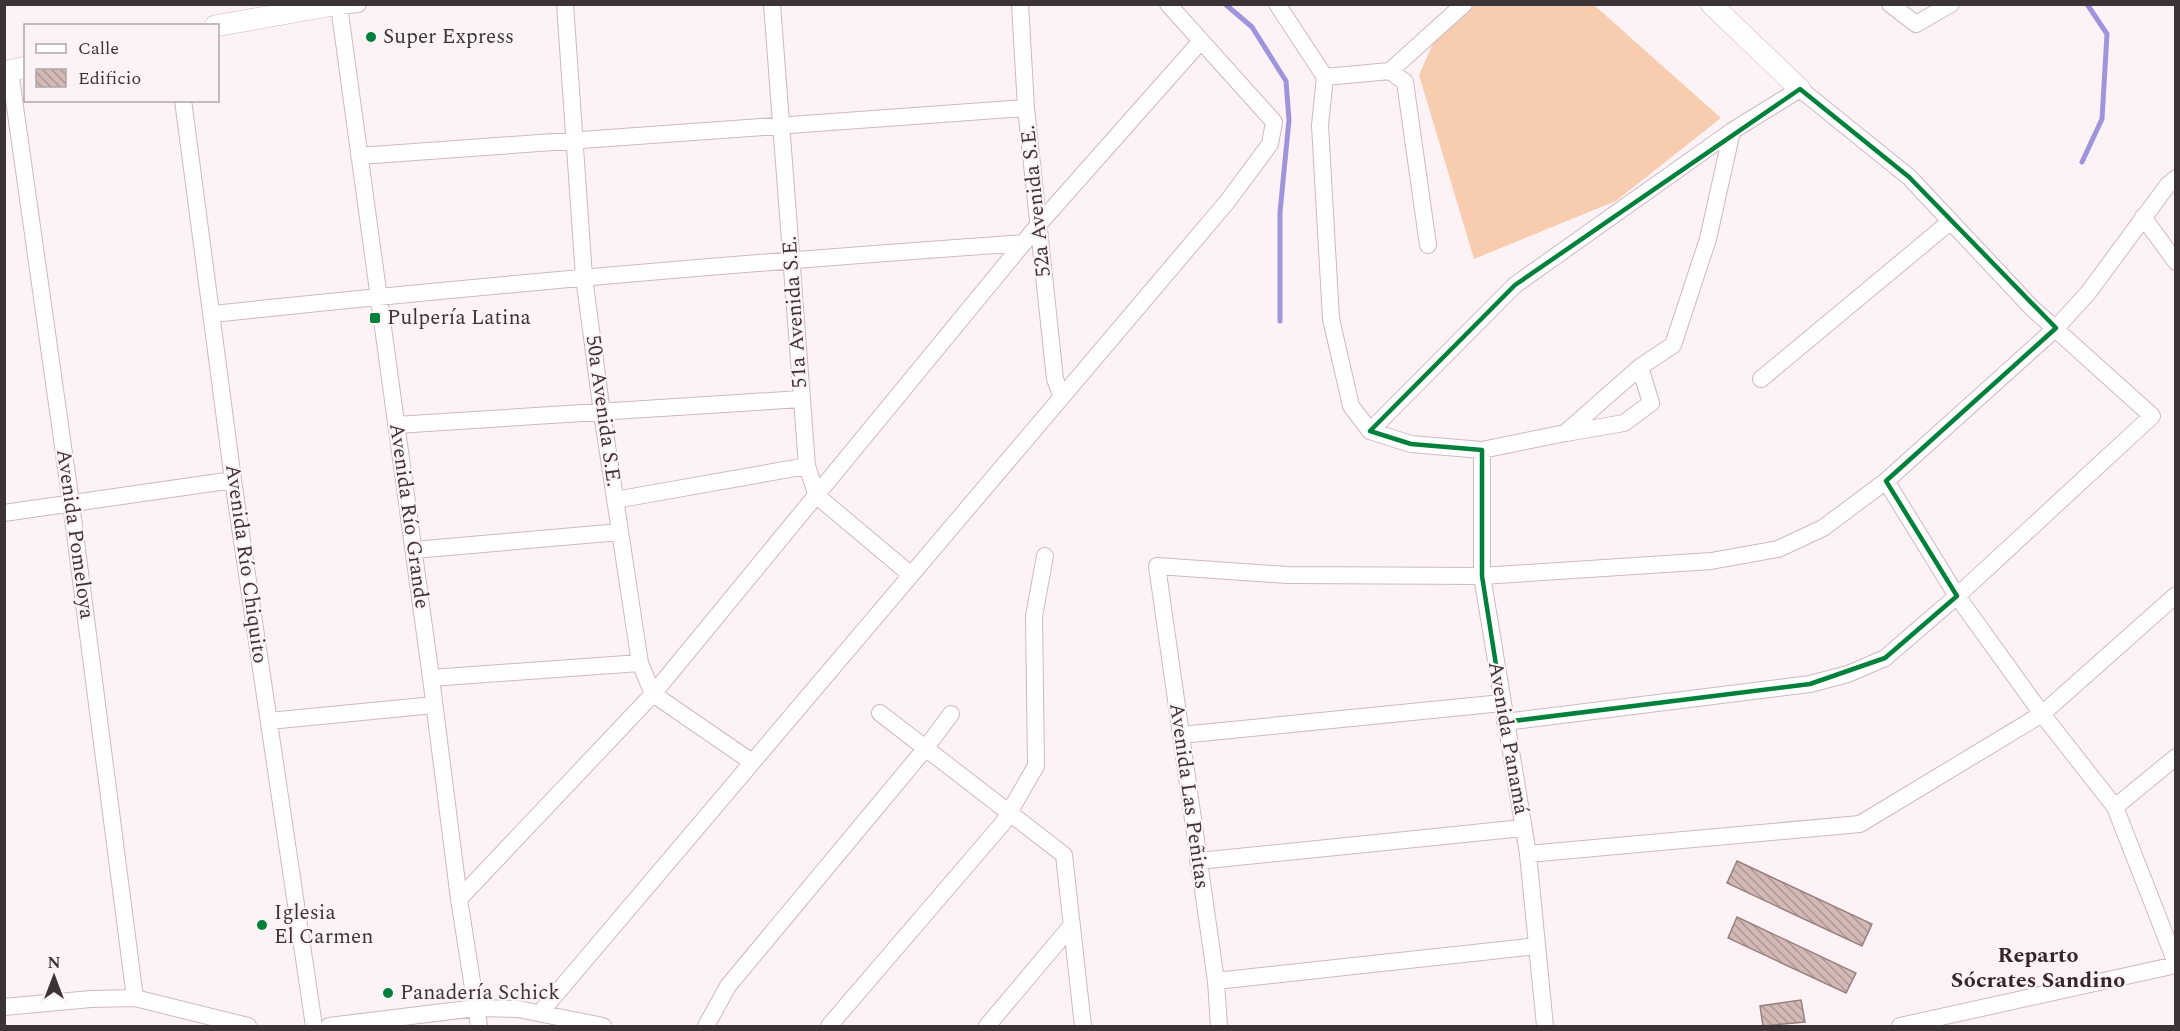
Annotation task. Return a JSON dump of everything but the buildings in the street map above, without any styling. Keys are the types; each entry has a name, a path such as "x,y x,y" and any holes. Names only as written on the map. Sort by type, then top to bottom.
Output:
{"street":[{"name":"50a Avenida S.E.","path":"565,4 584,277 640,663 653,694"},
{"name":"51a Avenida S.E.","path":"772,4 807,466 817,496"},
{"name":"52a Avenida S.E.","path":"1020,4 1026,108 1055,379 1061,395"},
{"path":"540,1013 1061,395 1227,202 1270,144 1274,122 1168,4"},
{"path":"1276,4 1325,77 1320,125 1331,319 1351,406 1370,431 1411,444 1482,450 1624,423 1651,402 1640,367"},
{"path":"1325,77 1390,71 1464,4"},
{"path":"1505,722 1810,684 1848,674 1885,658 1957,596 2152,416 2032,308 1910,177 1800,89 1711,4"},
{"path":"1890,4 1916,24 1951,4"},
{"path":"219,25 345,5"},
{"name":"Avenida Río Grande","path":"345,5 359,156 380,296 459,899 479,1026"},
{"path":"459,899 653,694 1024,243 1201,41"},
{"name":"Avenida Pomeloya","path":"13,70 135,998"},
{"path":"1390,71 1405,82 1428,245"},
{"path":"1370,431 1515,285 1732,131 1800,89"},
{"name":"Avenida Río Chiquito","path":"183,102 233,480 314,1026"},
{"path":"359,156 1026,108"},
{"path":"1565,433 1640,367 1673,345 1708,238 1732,131"},
{"path":"1482,576 1711,561 1778,549 1823,528 1886,481 2056,328 2088,293 2175,178"},
{"path":"2143,218 2175,262"},
{"path":"1761,379 1951,221"},
{"path":"213,315 380,296 584,277 791,259 1024,243"},
{"path":"396,425 801,399"},
{"name":"Avenida Panamá","path":"1482,450 1482,576 1528,854 1545,1026"},
{"path":"615,500 807,466"},
{"path":"4,513 233,480"},
{"path":"1886,481 1957,596 2042,714 2115,807 2175,964 1900,1026"},
{"path":"817,496 910,574"},
{"path":"414,550 620,532"},
{"path":"828,1026 1003,823 1036,766 1034,616 1045,556"},
{"name":"Avenida Las Peñitas","path":"1219,1026 1216,981 1157,566 1287,575 1482,576"},
{"path":"1528,854 1860,824 2042,714 2175,595"},
{"path":"431,678 640,663"},
{"path":"653,694 752,762"},
{"path":"1181,735 1502,703"},
{"path":"269,721 434,705"},
{"path":"880,713 1064,855 1083,1026"},
{"path":"706,1026 728,986 926,749 951,714"},
{"path":"2115,807 2175,757"},
{"path":"1198,861 1523,828"},
{"path":"987,1026 1072,925"},
{"path":"1216,981 1537,945"},
{"path":"4,1007 92,999 135,998 248,1026"},
{"path":"329,1026 476,1008 518,1009 603,1026"}],"highlighted area":[{"path":"1800,89 1909,177 2056,328 1886,481 1957,596 1885,658 1810,684 1505,722 1482,576 1482,450 1411,444 1370,431 1515,285"}],"shaded area":[{"path":"1468,5 1594,5 1721,118 1616,201 1474,259 1419,75 1438,32"}],"waterway":[{"path":"1225,4 1252,27 1286,81 1289,120 1280,212 1280,321"},
{"path":"2082,162 2102,119 2107,34 2087,4"}],"place":[{"name":"Super Express","path":"371,37"},
{"name":"Pulpería Latina","path":"375,318"},
{"name":"Iglesia El Carmen","path":"262,925"},
{"name":"Panadería Schick","path":"388,993"}],"district":[{"name":"Reparto Sócrates Sandino","path":"2038,968"}]}
